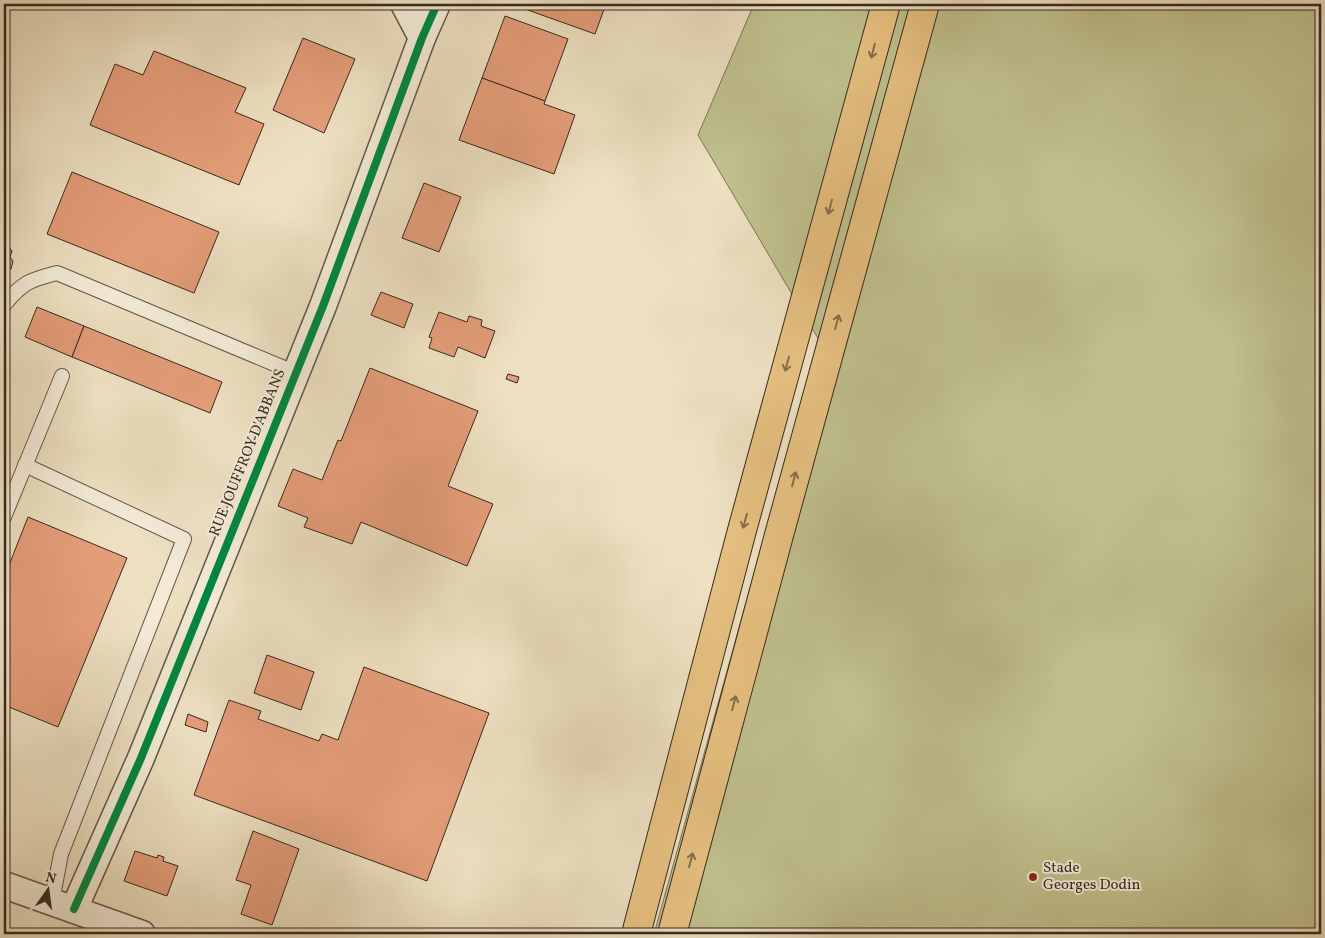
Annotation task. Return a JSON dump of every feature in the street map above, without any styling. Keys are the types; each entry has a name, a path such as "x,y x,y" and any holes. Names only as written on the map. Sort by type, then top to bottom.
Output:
{"highway":[{"path":"636,934 741,534 886,4"},
{"path":"672,934 924,4"}],"street":[{"path":"404,4 422,38"},
{"name":"RUE JOUFFROY D'ABBANS","path":"64,905 141,758 296,374 422,38 437,4"},
{"path":"4,885 142,934"}],"lane":[{"path":"4,305 18,288 34,279 56,273 296,374"},
{"path":"4,517 62,376"},
{"path":"25,465 184,538 61,854 64,905"}],"green space":[{"path":"754,4 1321,4 1321,934 654,934 819,340 698,135"}],"building":[{"path":"511,4 606,4 595,34"},
{"path":"505,16 568,39 545,101 482,78"},
{"path":"303,38 355,59 324,133 273,110"},
{"path":"4,51 9,53 4,65"},
{"path":"154,51 246,88 235,112 264,124 239,185 90,125 115,64 143,75"},
{"path":"482,78 545,101 544,104 575,115 554,174 459,140"},
{"path":"72,172 219,232 194,293 47,234"},
{"path":"424,183 461,197 439,252 402,238"},
{"path":"4,241 12,251 10,257 13,261 11,269 4,269"},
{"path":"381,292 413,304 404,328 371,315"},
{"path":"37,307 84,326 72,357 25,337"},
{"path":"439,312 467,322 469,316 482,320 481,326 495,331 485,358 458,347 454,357 429,348 432,338 429,337"},
{"path":"84,326 222,382 210,413 72,357"},
{"path":"370,368 478,411 448,486 493,504 467,566 361,522 352,544 304,527 308,518 278,506 293,469 322,480 338,440 341,441"},
{"path":"508,374 519,377 517,383 506,379"},
{"path":"28,517 127,558 58,727 4,705 4,578"},
{"path":"267,655 314,672 301,710 254,693"},
{"path":"364,667 489,713 427,881 194,795 229,700 261,711 258,719 319,741 322,734 338,740"},
{"path":"188,714 208,722 206,732 185,725"},
{"path":"253,831 299,849 272,925 241,914 251,885 236,880"},
{"path":"135,851 157,858 158,855 164,857 163,861 178,866 167,896 124,881"}],"cycle path":[{"path":"74,909 141,758 323,306 422,38 437,4"}],"place":[{"name":"Stade Georges Dodin","path":"1033,877"}]}
